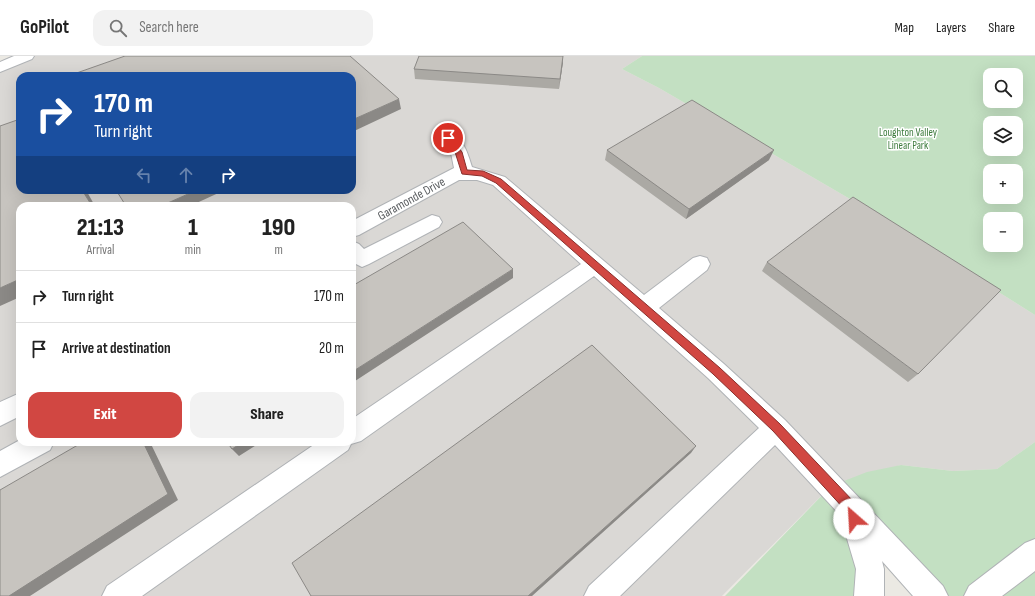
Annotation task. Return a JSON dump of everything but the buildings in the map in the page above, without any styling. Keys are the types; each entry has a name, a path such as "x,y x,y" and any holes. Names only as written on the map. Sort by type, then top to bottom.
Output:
{"street":[{"path":"0,67 27,56"},
{"path":"448,138 459,152 468,172 483,174 499,181 594,266 644,307 716,371 776,428 933,596"},
{"name":"Garamonde Drive","path":"356,228 455,174 468,172"},
{"path":"356,258 432,222"},
{"path":"644,307 700,264"},
{"path":"356,430 594,266"},
{"path":"0,415 16,406"},
{"path":"600,596 776,428"},
{"path":"0,465 34,446"},
{"path":"117,596 333,446"},
{"path":"850,506 870,569 869,596"},
{"path":"979,596 1035,553"}],"shaded area":[{"path":"11,56 642,56 622,69 659,88 850,199 1035,315 1035,442 997,469 953,471 901,465 831,486 722,596 0,596 0,61"}],"green space":[{"name":"Loughton Valley Linear Park","path":"642,56 1035,56 1035,315 850,199 659,88 622,69"},
{"path":"1035,442 1035,596 933,596 850,507 869,596 725,596 831,486 867,472 901,465 953,471 997,469"}],"route":[{"path":"448,138 459,152 464,172 483,174 499,181 594,266 644,307 716,371 776,428 850,506 854,519"}]}
